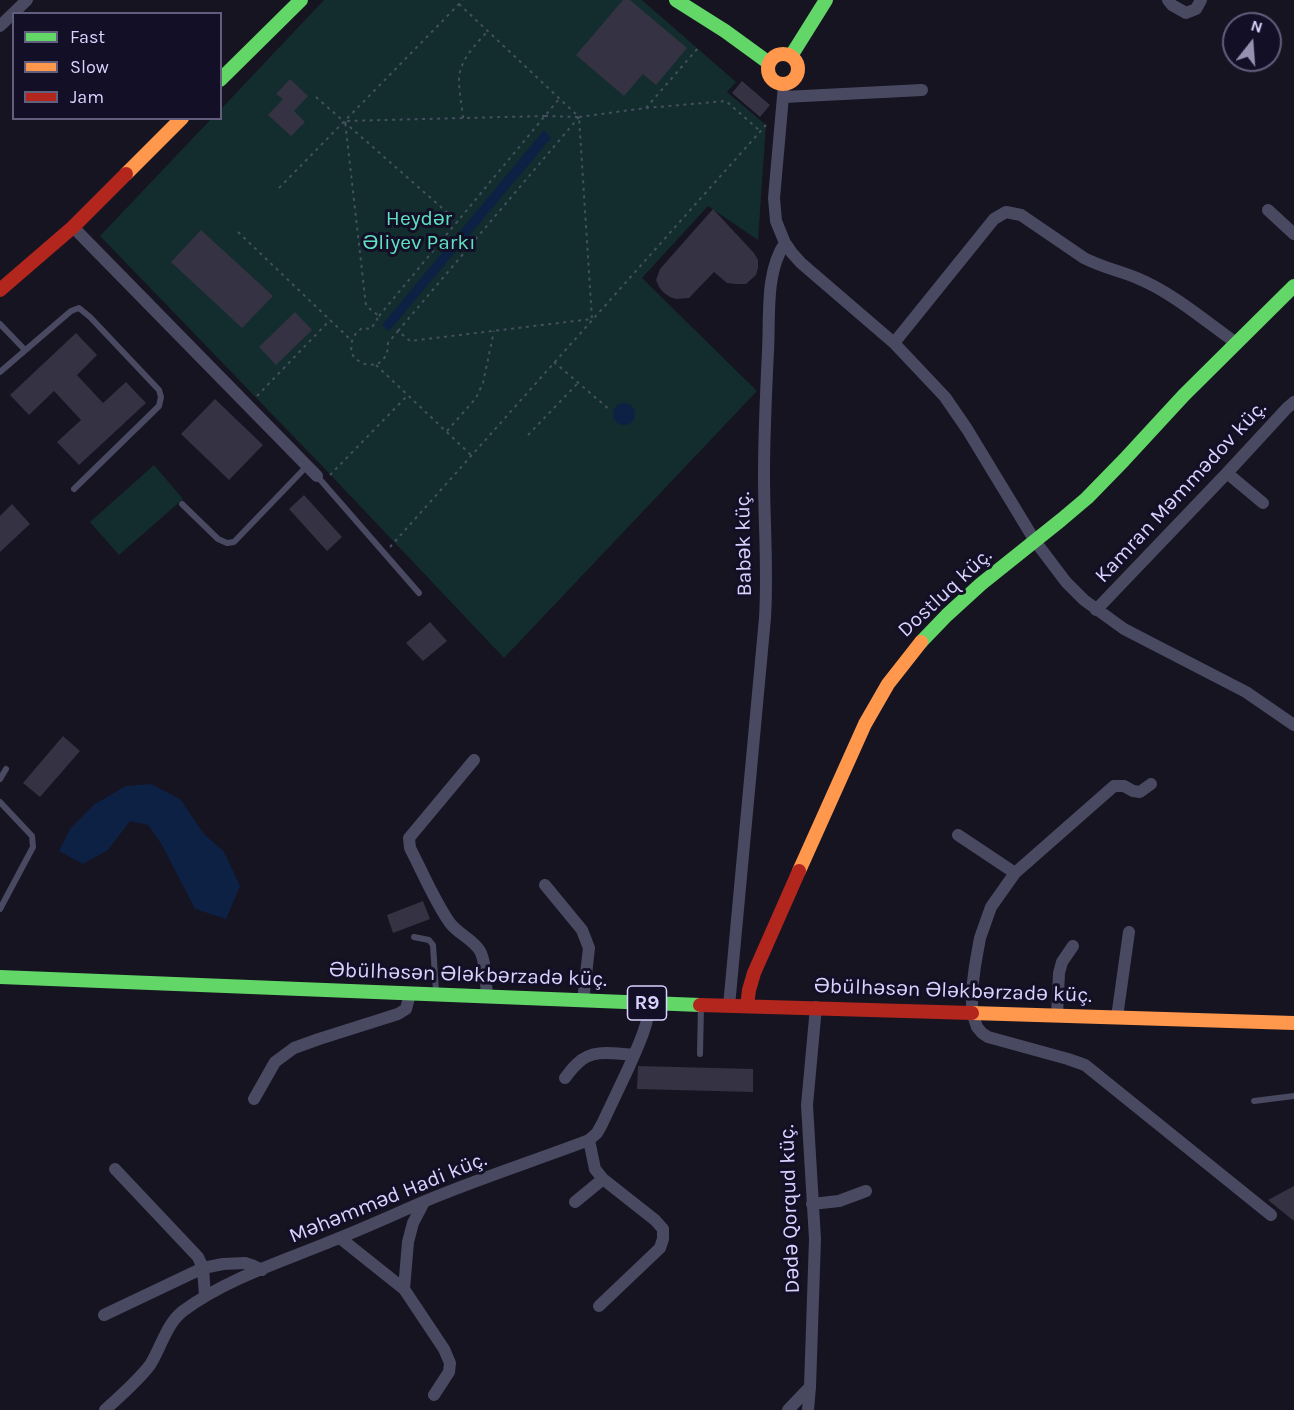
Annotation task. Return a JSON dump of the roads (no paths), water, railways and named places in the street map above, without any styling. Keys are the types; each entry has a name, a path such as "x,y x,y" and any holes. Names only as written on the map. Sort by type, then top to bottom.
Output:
{"street":[{"path":"15,12 27,0"},
{"path":"222,78 301,0"},
{"path":"676,0 725,31 769,63"},
{"path":"791,56 826,0"},
{"path":"1168,0 1186,13 1196,9 1201,0"},
{"path":"0,26 12,14"},
{"path":"785,243 776,221 774,198 784,91 796,77 798,69 791,56 783,54 775,57 769,63 770,78 784,91 922,90"},
{"path":"0,290 73,227 180,120"},
{"path":"1269,210 1294,234"},
{"path":"894,343 994,219 1006,212 1021,215 1090,261 1138,278 1177,299 1236,343"},
{"path":"73,227 319,479"},
{"name":"Kamran Məmmədov küç.","path":"785,243 801,263 894,343 945,397 1035,541 1066,582 1096,610 1124,629 1246,692 1293,723"},
{"name":"Babək küç.","path":"729,1006 767,587 764,474 771,286 775,261 785,243"},
{"name":"Dostluq küç.","path":"747,1006 753,974 874,705 910,653 981,584 1091,495 1185,394 1294,286"},
{"name":"Kamran Məmmədov küç.","path":"1096,610 1294,402"},
{"path":"1227,472 1263,503"},
{"path":"474,760 409,838 410,848 444,914 451,925 475,944 481,952 487,997"},
{"path":"1151,784 1140,792 1133,792 1124,786 1114,786 1016,873 991,907 980,938 972,990 972,1012 976,1027 988,1037 1085,1065 1270,1215"},
{"path":"958,835 1016,873"},
{"path":"544,885 582,930 589,948 583,1001"},
{"path":"1117,1017 1129,932"},
{"path":"1057,1015 1059,974 1062,962 1072,946"},
{"name":"Əbülhəsən Ələkbərzadə küç.","path":"0,977 583,1001 1294,1023"},
{"path":"254,1099 275,1062 294,1048 398,1014 406,1009 410,994"},
{"path":"599,1306 660,1248 663,1239 663,1229 655,1220 603,1179 595,1169 589,1140 597,1133 634,1055 649,1015 650,1003"},
{"name":"Dədə Qorqud küç.","path":"808,1410 814,1239 807,1105 816,1007"},
{"path":"565,1078 578,1062 596,1053 634,1055"},
{"name":"Məhəmməd Hadi küç.","path":"105,1410 148,1367 168,1330 180,1314 205,1296 239,1279 424,1202 589,1140"},
{"path":"115,1169 198,1257 203,1268 205,1296"},
{"path":"575,1202 603,1179"},
{"path":"812,1204 839,1201 866,1191"},
{"path":"404,1289 408,1242 413,1223 424,1202"},
{"path":"340,1238 404,1289 444,1349 450,1363 449,1372 434,1395"},
{"path":"104,1315 203,1268 245,1263 262,1270"},
{"path":"788,1410 810,1387"}],"lane":[{"path":"0,372 71,311 79,308 159,390 161,397 159,406 74,489"},
{"path":"0,324 25,350"},
{"path":"182,504 218,538 227,543 234,542 307,466"},
{"path":"319,479 419,593"},
{"path":"0,779 6,769"},
{"path":"0,802 32,836 33,847 0,909"},
{"path":"414,936 429,940 433,945 436,995"},
{"path":"700,1054 701,1005"},
{"path":"1254,1101 1294,1096"}],"water":[{"path":"544,130 551,138 389,331 382,325"},
{"path":"624,403 632,406 635,414 632,422 624,425 616,422 613,414 616,406"},
{"path":"151,784 180,799 204,834 224,852 240,886 226,919 195,909 162,845 148,825 130,821 108,850 83,864 59,851 70,829 95,804 126,786"}],"park label":[{"name":"Heydər Əliyev Parkı","path":"419,231"}]}
